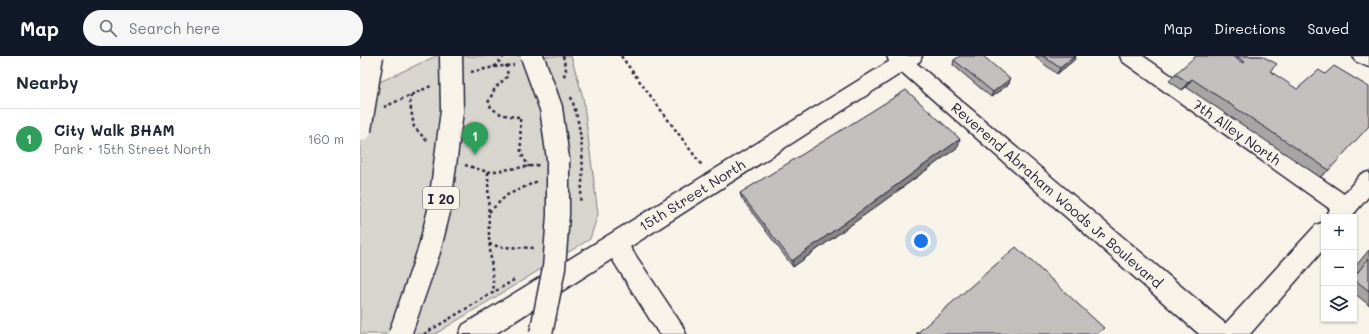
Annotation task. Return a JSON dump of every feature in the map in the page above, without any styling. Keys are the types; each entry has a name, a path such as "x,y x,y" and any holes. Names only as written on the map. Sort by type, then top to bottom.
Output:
{"main road":[{"path":"360,130 372,56"},
{"name":"I 20","path":"400,334 429,251 439,211 452,111 451,56"},
{"name":"7th Alley North","path":"1129,56 1342,212"},
{"path":"1362,56 1369,60"},
{"name":"15th Street North","path":"482,331 904,58"},
{"name":"Reverend Abraham Woods Jr Boulevard","path":"904,58 1218,334"},
{"path":"524,61 551,108 558,159 558,215 554,268 541,334"},
{"path":"1342,212 1369,181"},
{"path":"1232,334 1321,235"},
{"path":"615,244 673,334"}],"path":[{"path":"494,67 504,56"},
{"path":"561,84 566,70 563,56"},
{"path":"622,56 714,182"},
{"path":"470,72 524,61"},
{"path":"506,65 508,76 497,84 490,94 488,103 493,111 498,114 520,117 521,152 529,167"},
{"path":"380,109 432,86"},
{"path":"570,96 573,102 581,142 583,185 579,205"},
{"path":"488,172 541,164"},
{"path":"488,212 507,195 538,181 544,176"},
{"path":"490,244 501,247 539,248"},
{"path":"424,334 521,276"}],"shaded area":[{"path":"436,56 571,56 583,97 598,214 590,239 435,334 360,334 360,91"}],"building":[{"path":"960,56 983,56 1010,79 993,92 954,60"},
{"path":"1043,56 1075,56 1060,68"},
{"path":"1196,56 1232,56 1243,63 1245,62 1236,56 1262,56 1277,64 1270,71 1297,89 1319,70 1325,74 1334,66 1369,87 1369,126 1329,170 1192,79 1188,82 1175,74"},
{"path":"906,90 960,139 792,261 740,193"},
{"path":"1016,247 1104,328 1097,334 916,334"},
{"path":"1369,258 1369,291 1357,281 1357,273"}],"place":[{"name":"City Walk BHAM","path":"475,155"}]}
